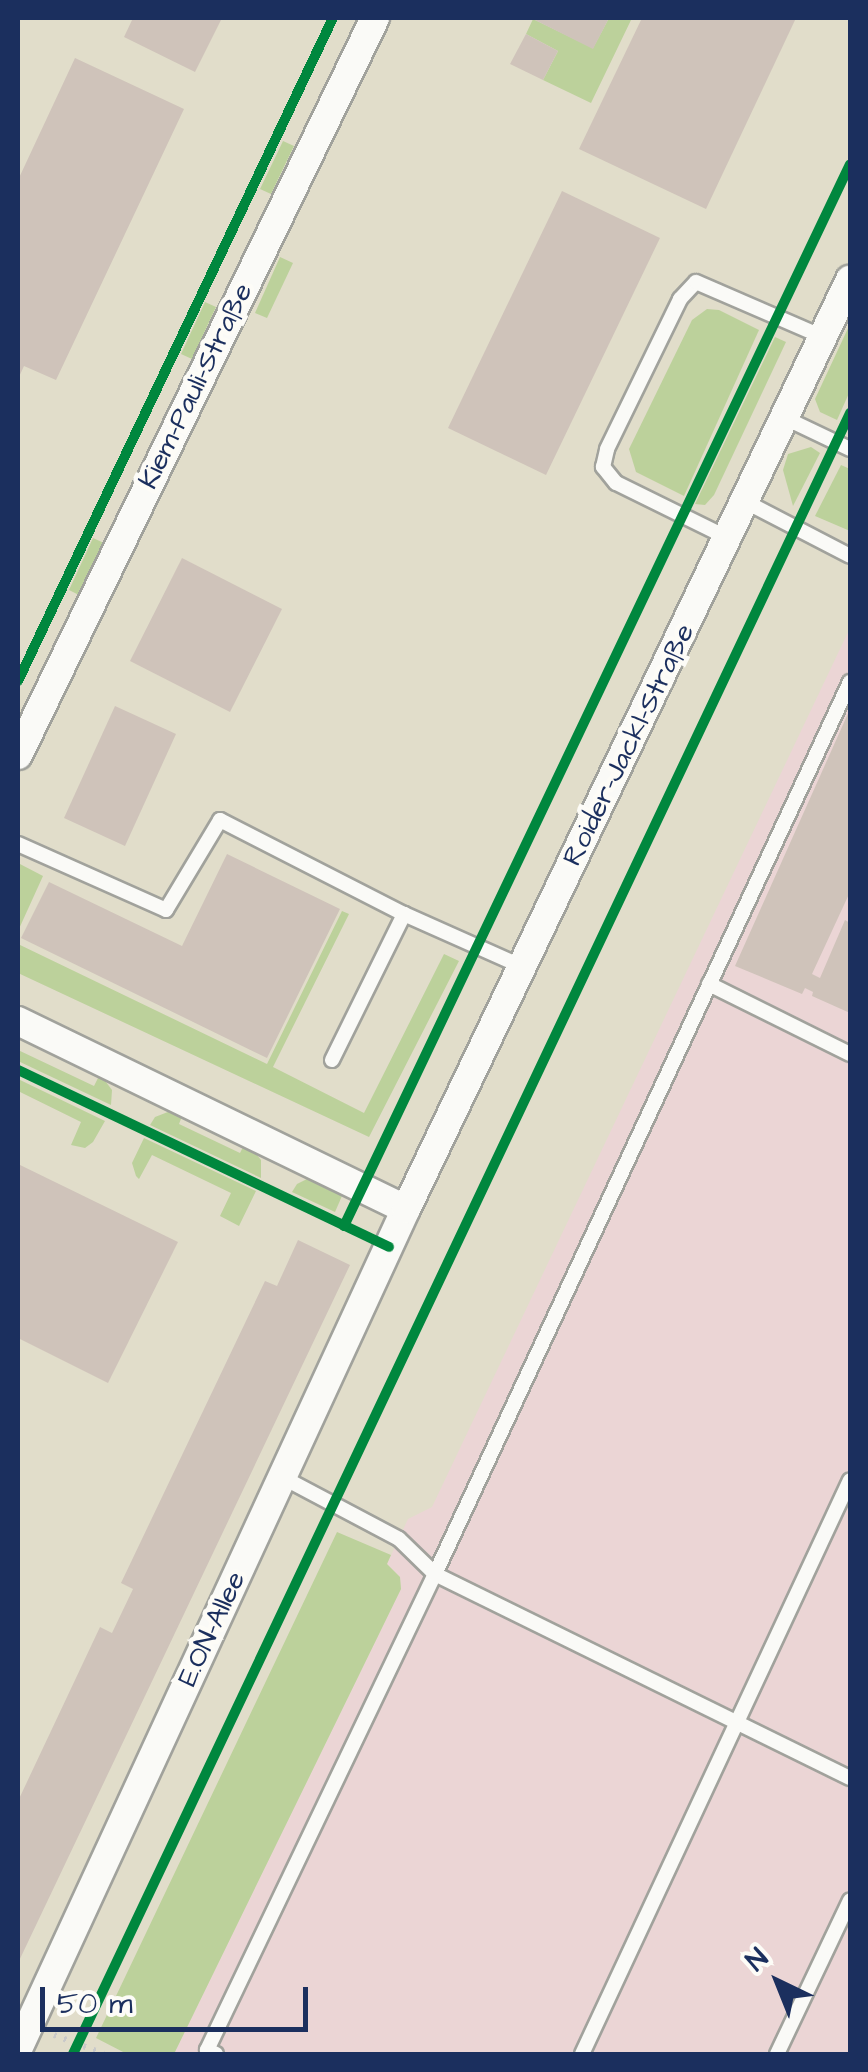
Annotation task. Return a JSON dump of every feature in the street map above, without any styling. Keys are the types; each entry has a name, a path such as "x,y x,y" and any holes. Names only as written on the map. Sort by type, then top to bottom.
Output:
{"street":[{"name":"Kiem-Pauli-Straße","path":"18,755 374,18"},
{"name":"Roider-Jackl-Straße","path":"406,1209 850,280"},
{"path":"18,1021 406,1209"},
{"name":"E.ON-Allee","path":"23,2038 406,1209"}],"lane":[{"path":"728,538 616,483 603,467 607,450 680,299 696,282 823,337"},
{"path":"786,418 850,449"},
{"path":"746,502 850,556"},
{"path":"216,2054 207,2050 435,1574 850,682"},
{"path":"18,844 166,910 220,820 404,914 523,967"},
{"path":"332,1060 404,914"},
{"path":"708,984 850,1054"},
{"path":"282,1478 399,1538 435,1574 850,1778"},
{"path":"582,2054 850,1480"},
{"path":"777,2054 850,1900"}],"path":[{"path":"23,2038 104,2054"}],"shaded area":[{"path":"850,628 850,2054 174,2054 401,1589 400,1577 387,1564 408,1519 432,1507"}],"green space":[{"path":"609,18 632,18 591,103 543,80 558,51 526,34 533,19 593,48"},
{"path":"283,141 294,146 271,194 260,189"},
{"path":"280,257 293,263 267,318 255,313"},
{"path":"205,302 216,307 192,359 181,354"},
{"path":"707,309 719,310 759,330 684,496 636,472 629,449 692,320"},
{"path":"850,324 850,391 837,420 820,412 815,399"},
{"path":"775,337 786,342 714,495 705,505 695,504"},
{"path":"811,447 820,453 793,506 783,470 788,454"},
{"path":"841,465 850,469 850,531 815,516"},
{"path":"93,538 104,543 79,595 69,590"},
{"path":"18,863 43,876 18,931"},
{"path":"342,911 349,914 273,1067 364,1113 444,954 459,961 369,1137 18,973 18,944 267,1064"},
{"path":"18,1050 94,1086 100,1074 112,1090 111,1105 18,1061"},
{"path":"18,1079 105,1121 93,1142 85,1148 71,1145 81,1122 18,1091"},
{"path":"173,1110 184,1111 179,1124 240,1153 246,1141 261,1160 261,1178 150,1125 155,1117"},
{"path":"144,1138 256,1191 239,1226 220,1216 231,1193 152,1155 139,1179 132,1163"},
{"path":"313,1176 345,1189 335,1212 292,1192 297,1184"},
{"path":"337,1532 391,1555 387,1564 400,1577 401,1589 174,2054 127,2054 96,2038"}],"building":[{"path":"133,18 222,18 195,72 124,37"},
{"path":"531,18 609,18 593,49"},
{"path":"642,18 796,18 706,209 579,149"},
{"path":"526,34 558,51 543,80 510,64"},
{"path":"75,58 184,109 56,380 24,366 18,379 18,180"},
{"path":"562,191 660,238 546,475 448,428"},
{"path":"182,558 282,609 230,712 130,661"},
{"path":"115,706 176,734 125,846 64,818"},
{"path":"850,709 850,892 812,974 820,978 845,920 850,923 850,1013 812,996 813,992 805,988 802,994 735,966"},
{"path":"227,854 340,909 267,1058 21,938 49,882 182,946"},
{"path":"18,1164 178,1242 108,1383 18,1338"},
{"path":"298,1240 350,1265 18,1963 18,1801 100,1627 112,1633 133,1589 121,1583 265,1281 277,1286"}],"cycle path":[{"path":"18,681 333,18"},
{"path":"344,1226 850,164"},
{"path":"73,2054 850,413"},
{"path":"18,1070 389,1247"}]}
